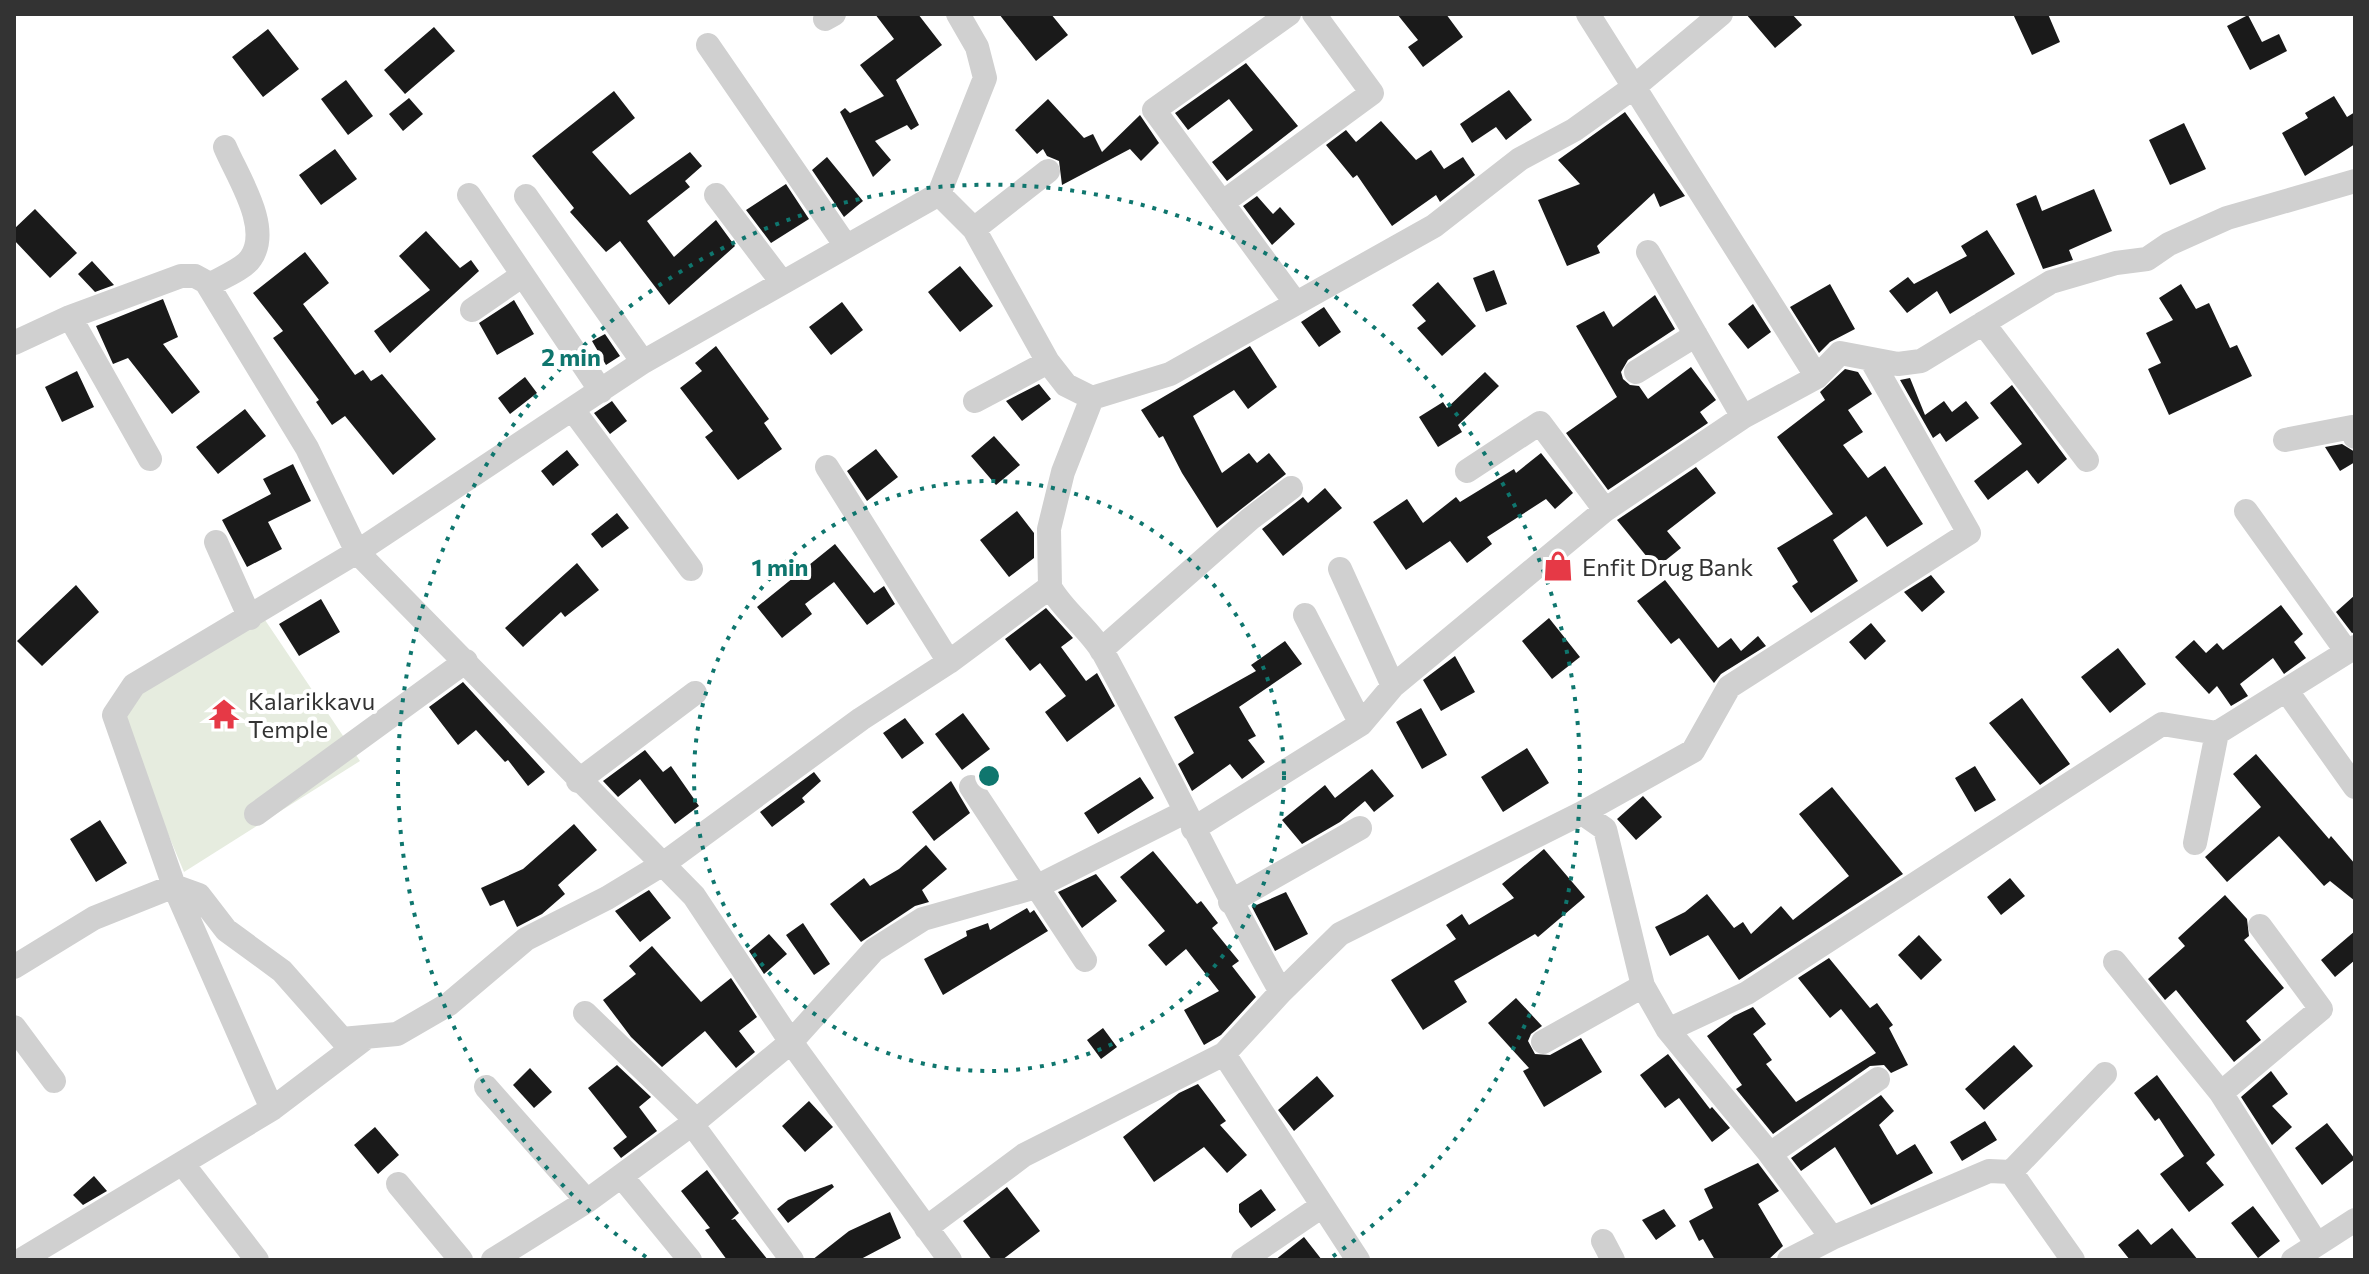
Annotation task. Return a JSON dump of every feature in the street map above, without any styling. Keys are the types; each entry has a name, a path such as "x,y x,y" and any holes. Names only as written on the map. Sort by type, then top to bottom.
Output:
{"street":[{"path":"272,1109 174,886 114,715 134,685 357,552 643,362 939,194 985,78 977,47 958,14"},
{"path":"1289,14 1154,110 1295,302"},
{"path":"1222,203 1372,93 1314,14"},
{"path":"1588,14 1817,377"},
{"path":"939,194 974,229 1048,362 1066,385 1092,398 1170,374 1434,226 1520,159 1574,130 1634,87 1721,14"},
{"path":"708,45 846,246"},
{"path":"209,285 250,260 257,244 256,221 225,147"},
{"path":"974,229 1048,171"},
{"path":"493,1260 622,1177 694,1122 791,1042 874,950 923,919 1036,887 1189,821 1361,724 1393,686 1605,510 1743,417 1817,377 1840,353 1898,364 1921,361 2051,282 2116,263 2147,259 2169,244 2227,218 2355,181"},
{"path":"469,195 601,391"},
{"path":"716,195 781,281"},
{"path":"526,196 643,362"},
{"path":"1648,252 1743,417"},
{"path":"472,310 523,275"},
{"path":"14,343 70,317 181,276 195,276 209,285 307,448 357,552 694,896 791,1042 950,1260"},
{"path":"70,317 150,459"},
{"path":"1983,323 2087,460"},
{"path":"1636,372 1696,335"},
{"path":"926,1228 1024,1155 1224,1054 1340,934 1582,813 1693,751 1729,687 1969,533 1872,361"},
{"path":"975,401 1048,362"},
{"path":"1092,398 1063,472 1049,529 1050,587 1060,605 1101,650 1230,902 1281,992"},
{"path":"573,410 691,569"},
{"path":"1467,471 1540,423 1605,510"},
{"path":"2285,440 2352,427 2355,437"},
{"path":"827,467 949,662"},
{"path":"1101,650 1291,488"},
{"path":"1668,1030 1747,993 2162,724 2217,733 2351,650 2246,511"},
{"path":"216,542 250,618"},
{"path":"1340,569 1393,686"},
{"path":"14,967 94,918 174,886 199,895 226,930 282,971 342,1039 397,1034 449,1004 526,939 607,898 663,864 861,719 949,662 1050,587"},
{"path":"1305,615 1361,724"},
{"path":"256,814 466,661"},
{"path":"2286,690 2355,787"},
{"path":"578,781 695,693"},
{"path":"2195,843 2217,733"},
{"path":"971,787 1085,960"},
{"path":"1582,813 1605,829 1643,986 1668,1030 1770,1154 1832,1238"},
{"path":"1230,902 1360,828"},
{"path":"2221,1093 2321,1009 2260,926"},
{"path":"2115,962 2221,1093 2316,1243"},
{"path":"1543,1042 1643,986"},
{"path":"585,1013 694,1122 792,1260"},
{"path":"14,1027 54,1081"},
{"path":"21,1260 272,1109 367,1037"},
{"path":"1224,1054 1358,1260"},
{"path":"1789,1260 1832,1238 1989,1171 2011,1172 2105,1074"},
{"path":"1770,1154 1878,1079"},
{"path":"486,1087 587,1201"},
{"path":"182,1163 250,1258"},
{"path":"2011,1172 2073,1260"},
{"path":"622,1177 690,1260"},
{"path":"398,1184 461,1260"},
{"path":"1243,1260 1322,1206"},
{"path":"2293,1260 2355,1220"}],"shaded area":[{"path":"263,617 360,761 184,872 121,722 139,693"}],"building":[{"path":"875,14 918,14 942,45 896,80 919,125 911,130 907,125 875,141 891,160 873,177 840,112 845,108 850,113 884,96 860,65 894,39"},
{"path":"999,14 1051,14 1068,35 1036,61"},
{"path":"1397,14 1446,14 1463,37 1423,67 1408,47 1418,40"},
{"path":"1746,14 1792,14 1802,25 1775,48"},
{"path":"2013,14 2048,14 2060,42 2032,55"},
{"path":"2248,15 2262,42 2279,34 2287,51 2250,70 2227,26"},
{"path":"434,27 455,51 405,94 384,70"},
{"path":"268,29 299,69 263,97 232,57"},
{"path":"1246,63 1298,126 1227,181 1212,162 1253,130 1229,99 1188,130 1175,113"},
{"path":"346,80 373,116 348,135 321,99"},
{"path":"1509,90 1532,120 1506,140 1496,127 1472,143 1460,124"},
{"path":"614,91 635,118 592,152 630,195 690,152 702,166 685,181 690,187 647,221 674,257 716,220 735,246 669,305 620,241 606,252 570,212 574,208 532,156"},
{"path":"2334,96 2347,117 2355,112 2355,144 2305,176 2282,133 2308,118 2305,113"},
{"path":"409,98 423,114 403,131 389,114"},
{"path":"1048,99 1084,138 1093,134 1102,152 1140,115 1159,143 1141,161 1130,149 1062,185 1059,161 1047,156 1043,149 1037,154 1015,130"},
{"path":"1625,112 1685,196 1660,207 1654,193 1597,246 1600,253 1567,266 1538,200 1580,184 1558,160"},
{"path":"1381,121 1416,160 1431,150 1444,169 1463,157 1475,175 1440,202 1436,195 1392,226 1357,175 1353,178 1326,145 1346,130 1356,142"},
{"path":"2184,123 2206,169 2170,185 2149,140"},
{"path":"335,149 357,179 321,205 299,175"},
{"path":"827,157 863,201 844,217 812,170"},
{"path":"786,184 809,219 771,243 746,210"},
{"path":"2094,189 2112,231 2069,250 2073,260 2043,269 2016,204 2036,195 2042,211"},
{"path":"1257,196 1273,214 1280,207 1295,224 1272,245 1243,206"},
{"path":"35,209 77,253 50,278 14,240 14,229"},
{"path":"1987,230 2015,274 1950,314 1937,291 1907,313 1889,291 1908,277 1914,284 1967,256 1961,246"},
{"path":"426,231 460,268 471,260 479,271 390,353 374,331 430,290 399,256"},
{"path":"305,252 329,283 303,304 355,375 363,370 371,381 382,374 436,439 393,475 345,416 332,425 316,402 319,400 273,338 283,331 253,293"},
{"path":"92,261 114,285 95,292 78,274"},
{"path":"960,266 993,306 960,332 928,292"},
{"path":"1494,270 1507,304 1486,312 1473,278"},
{"path":"1438,282 1476,326 1442,356 1417,328 1426,321 1412,305"},
{"path":"1830,284 1855,329 1830,342 1819,353 1790,307"},
{"path":"2181,284 2196,309 2209,303 2230,348 2237,345 2252,376 2169,415 2148,369 2161,363 2146,333 2173,320 2159,298"},
{"path":"1655,295 1675,329 1628,360 1621,372 1623,379 1630,385 1639,386 1648,399 1691,367 1716,400 1700,412 1708,423 1608,490 1566,433 1617,397 1576,326 1604,311 1613,327"},
{"path":"163,299 178,337 163,344 200,392 172,414 128,358 113,364 96,326"},
{"path":"514,300 534,334 497,355 479,323"},
{"path":"842,302 863,330 831,355 809,327"},
{"path":"1753,304 1771,332 1748,349 1728,324"},
{"path":"1324,307 1341,332 1319,347 1301,322"},
{"path":"605,334 620,356 606,365 592,341"},
{"path":"716,346 769,419 764,423 782,449 738,480 705,437 713,431 680,388 702,371 695,363"},
{"path":"1250,346 1277,387 1248,409 1234,390 1193,416 1222,473 1249,453 1257,463 1269,453 1286,474 1217,528 1163,436 1159,438 1141,410"},
{"path":"1845,369 1858,372 1872,394 1848,410 1863,432 1843,445 1868,478 1885,466 1923,524 1887,547 1866,516 1833,540 1858,581 1811,613 1792,586 1798,582 1777,548 1833,514 1777,437 1825,400 1820,392"},
{"path":"77,371 94,407 62,422 45,387"},
{"path":"1485,372 1499,386 1458,425 1462,432 1438,447 1419,417 1443,402 1447,408"},
{"path":"525,377 537,393 510,414 498,398"},
{"path":"1910,378 1925,415 1944,401 1952,412 1966,401 1979,418 1946,442 1940,433 1933,438 1900,380"},
{"path":"1039,384 1051,399 1022,421 1006,401"},
{"path":"2012,385 2067,459 2038,484 2027,470 1988,500 1974,481 2022,444 1990,403"},
{"path":"612,401 627,421 610,434 594,413"},
{"path":"245,409 266,436 218,474 196,447"},
{"path":"994,436 1020,465 996,485 971,456"},
{"path":"2342,444 2355,452 2355,462 2340,471 2325,447"},
{"path":"876,449 898,477 867,501 847,471"},
{"path":"567,450 579,465 553,486 541,471"},
{"path":"1541,453 1573,493 1555,509 1546,499 1487,537 1492,544 1467,563 1450,541 1406,570 1373,522 1407,499 1423,523 1456,497 1460,502 1514,469 1516,473"},
{"path":"293,464 311,501 268,522 282,549 247,567 222,520 271,494 263,479"},
{"path":"1696,467 1716,493 1667,531 1681,548 1656,568 1617,520"},
{"path":"1325,488 1342,508 1283,556 1262,529 1303,497 1308,503"},
{"path":"1017,511 1034,533 1034,558 1009,577 980,540"},
{"path":"617,513 629,528 602,548 591,534"},
{"path":"835,544 874,593 884,586 895,604 867,625 834,582 805,604 812,614 782,638 757,607"},
{"path":"577,563 599,590 565,617 561,612 523,647 505,628"},
{"path":"1931,575 1945,592 1922,612 1904,592"},
{"path":"1665,580 1718,648 1731,638 1741,651 1758,636 1766,646 1721,674 1714,683 1679,638 1671,644 1637,601"},
{"path":"76,585 99,612 42,666 17,641"},
{"path":"2355,595 2355,632 2352,633 2336,612"},
{"path":"321,599 340,632 299,656 279,624"},
{"path":"2281,605 2303,634 2294,642 2306,658 2284,674 2273,658 2240,684 2248,696 2231,706 2217,686 2209,694 2175,657 2194,640 2206,653 2217,643 2223,650"},
{"path":"1046,608 1073,638 1061,647 1086,681 1097,673 1115,706 1067,742 1045,712 1066,696 1040,663 1030,671 1005,639"},
{"path":"1549,618 1580,657 1552,679 1522,641"},
{"path":"1871,623 1886,641 1865,660 1849,642"},
{"path":"1285,641 1302,664 1239,707 1256,736 1248,740 1265,762 1242,779 1230,764 1192,791 1178,764 1194,753 1174,717 1256,671 1251,665"},
{"path":"2118,648 2146,684 2110,713 2081,677"},
{"path":"1455,656 1475,692 1441,711 1423,680"},
{"path":"463,682 545,772 528,786 508,760 505,762 476,730 458,745 429,707"},
{"path":"2022,698 2070,764 2040,785 1989,723"},
{"path":"1421,708 1447,755 1422,769 1396,722"},
{"path":"963,713 990,749 962,770 935,734"},
{"path":"905,718 924,743 902,759 883,733"},
{"path":"1527,748 1549,783 1503,812 1481,777"},
{"path":"645,750 663,772 671,766 699,806 675,824 640,779 618,797 603,781"},
{"path":"2256,754 2329,839 2331,836 2355,864 2355,901 2330,881 2324,886 2279,836 2227,882 2205,857 2261,807 2233,774"},
{"path":"1975,766 1996,800 1975,812 1955,778"},
{"path":"1372,769 1394,796 1374,812 1365,801 1340,822 1302,844 1282,820 1325,785 1335,798"},
{"path":"814,772 821,781 802,798 805,802 772,827 760,812"},
{"path":"1140,777 1154,798 1098,834 1084,813"},
{"path":"951,781 970,813 934,841 912,812"},
{"path":"1832,787 1903,874 1739,980 1708,935 1670,956 1655,927 1685,912 1707,894 1734,928 1743,922 1751,934 1781,906 1793,920 1849,876 1799,814"},
{"path":"1643,796 1662,817 1636,840 1617,819"},
{"path":"100,820 127,863 96,882 70,839"},
{"path":"574,824 597,850 558,885 565,894 542,914 517,927 504,900 490,906 481,888 523,869"},
{"path":"926,845 947,869 922,890 929,902 915,906 861,942 830,904 864,878 870,886 899,869"},
{"path":"1544,849 1585,897 1538,937 1535,934 1454,981 1467,1002 1423,1030 1391,980 1456,939 1446,925 1462,914 1469,925 1514,898 1502,884"},
{"path":"1153,851 1197,904 1201,901 1218,923 1212,928 1239,961 1232,966 1256,997 1221,1035 1204,1045 1184,1010 1219,991 1186,949 1166,966 1148,945 1165,931 1120,877"},
{"path":"1096,874 1117,901 1082,928 1058,892"},
{"path":"2010,878 2025,896 2001,915 1987,897"},
{"path":"649,890 671,918 640,942 615,911"},
{"path":"1286,892 1308,934 1275,951 1252,907"},
{"path":"2225,895 2247,919 2249,936 2244,940 2284,988 2246,1021 2261,1040 2234,1062 2176,990 2165,1000 2148,979 2185,946 2178,938"},
{"path":"1027,908 1030,913 1034,910 1048,931 943,995 924,959 967,936 966,931 988,923 990,930"},
{"path":"803,923 830,964 814,975 786,935"},
{"path":"2355,931 2355,960 2335,977 2321,960"},
{"path":"769,934 787,954 764,974 749,951"},
{"path":"1919,935 1942,960 1921,980 1898,955"},
{"path":"652,946 701,1002 731,978 757,1017 739,1031 755,1052 736,1068 705,1031 662,1067 631,1037 603,1000 636,974 629,966"},
{"path":"1829,958 1870,1008 1877,1003 1893,1025 1889,1028 1908,1065 1891,1073 1884,1065 1870,1066 1773,1134 1736,1089 1742,1085 1707,1036 1734,1016 1753,1007 1766,1024 1753,1034 1772,1060 1766,1064 1796,1102 1876,1053 1841,1009 1830,1018 1798,978"},
{"path":"1516,998 1542,1026 1531,1034 1528,1041 1535,1054 1550,1055 1581,1038 1602,1072 1544,1107 1523,1071 1529,1068 1488,1023"},
{"path":"1103,1028 1117,1047 1101,1059 1087,1040"},
{"path":"2014,1045 2033,1066 1984,1110 1965,1089"},
{"path":"1668,1054 1710,1109 1712,1107 1730,1128 1712,1142 1679,1098 1665,1108 1640,1075"},
{"path":"617,1065 651,1097 639,1107 657,1131 621,1158 613,1148 627,1137 588,1088"},
{"path":"530,1068 552,1092 534,1108 513,1085"},
{"path":"2271,1071 2288,1094 2272,1106 2292,1127 2272,1145 2241,1097"},
{"path":"2157,1075 2215,1155 2206,1163 2224,1185 2189,1212 2160,1174 2184,1156 2159,1118 2155,1121 2134,1093"},
{"path":"1317,1076 1334,1096 1294,1131 1278,1110"},
{"path":"1198,1084 1226,1121 1220,1125 1247,1155 1227,1173 1204,1147 1154,1182 1123,1137 1179,1093"},
{"path":"1881,1095 1894,1111 1879,1125 1897,1155 1915,1144 1933,1173 1871,1205 1835,1147 1801,1171 1791,1158"},
{"path":"809,1101 833,1127 805,1152 782,1126"},
{"path":"1985,1121 1997,1140 1962,1161 1950,1142"},
{"path":"2327,1123 2355,1159 2322,1185 2295,1148"},
{"path":"375,1127 399,1155 378,1174 354,1145"},
{"path":"1758,1163 1779,1191 1758,1204 1783,1246 1768,1260 1715,1260 1703,1239 1699,1241 1689,1221 1713,1208 1704,1189"},
{"path":"707,1170 739,1213 731,1220 735,1219 768,1260 727,1260 705,1230 710,1228 681,1191"},
{"path":"94,1176 107,1191 83,1205 73,1195"},
{"path":"832,1184 834,1187 788,1223 777,1209 788,1200"},
{"path":"1007,1187 1040,1231 1002,1260 992,1260 963,1221"},
{"path":"1261,1189 1276,1210 1251,1228 1239,1212 1239,1204"},
{"path":"2253,1206 2280,1241 2258,1258 2231,1223"},
{"path":"1664,1209 1676,1226 1656,1240 1642,1220"},
{"path":"890,1212 901,1238 859,1260 812,1260 849,1231"},
{"path":"2172,1228 2198,1260 2130,1260 2118,1245 2138,1229 2151,1245"},
{"path":"1304,1237 1322,1260 1275,1260"}],"place":[{"name":"Enfit Drug Bank","path":"1558,566"},
{"name":"Kalarikkavu Temple","path":"224,714"}]}
